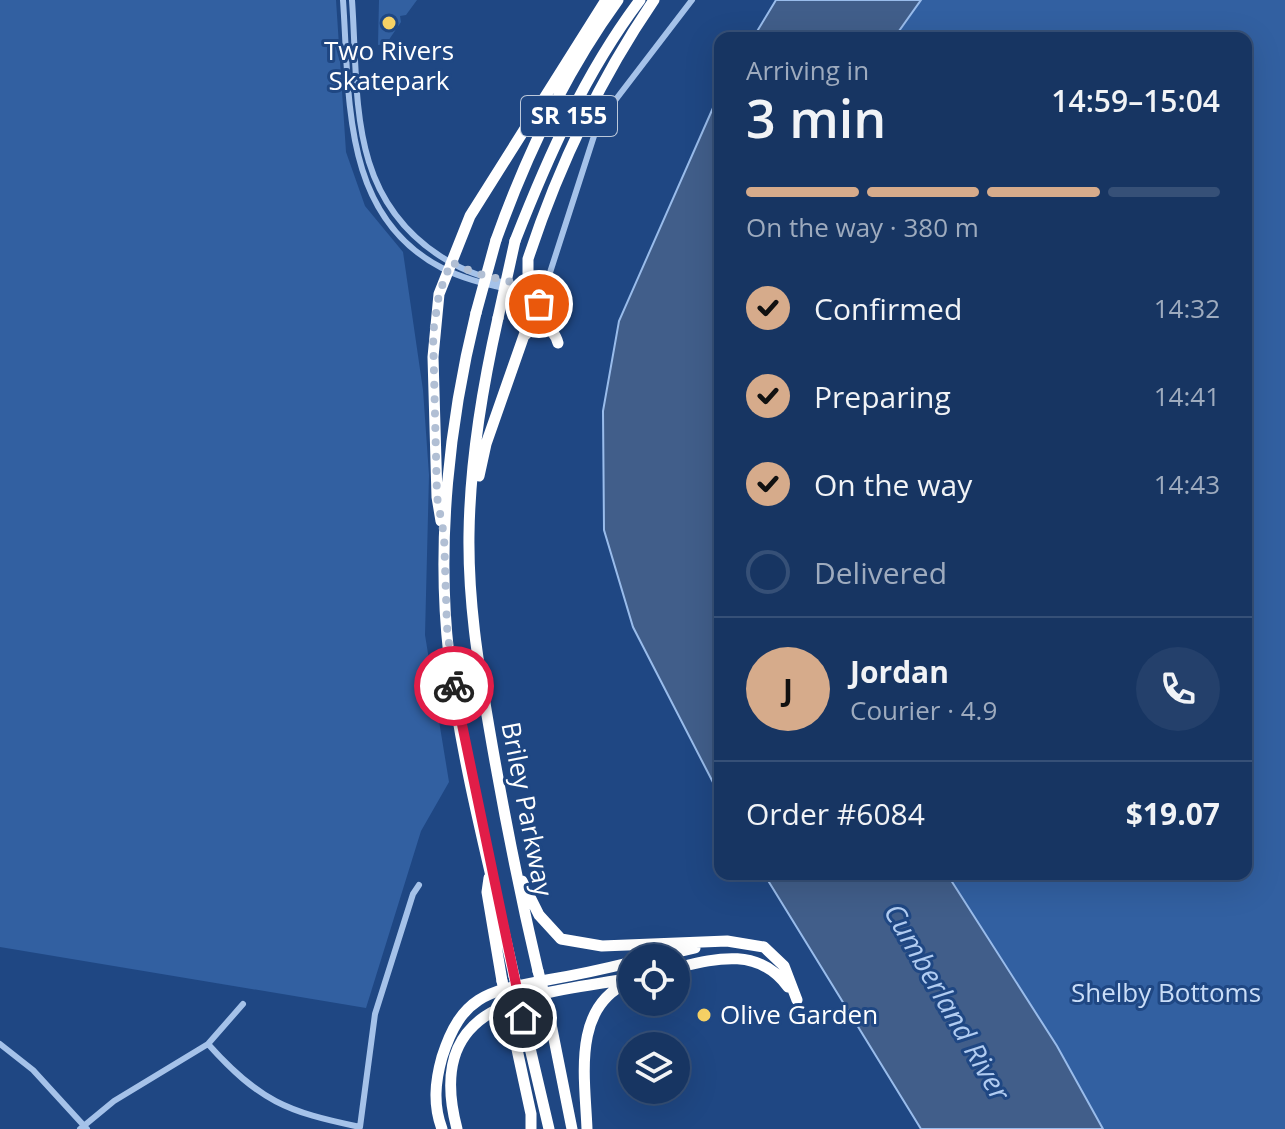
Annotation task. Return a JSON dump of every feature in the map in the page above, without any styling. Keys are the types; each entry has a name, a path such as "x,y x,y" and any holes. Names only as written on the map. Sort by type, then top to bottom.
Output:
{"highway":[{"path":"444,535 437,497 433,333 439,294 470,216 606,0"},
{"name":"Briley Parkway","path":"549,1129 490,870 449,655 444,535 454,439 476,313 496,240 521,172 572,74 618,0"},
{"name":"Briley Parkway","path":"572,1129 548,1009 512,863 473,631 470,568 476,448 482,390 515,241 569,118 605,51 640,0"},
{"path":"530,286 528,259 583,122 654,0"},
{"path":"470,568 475,493 486,444 535,304"},
{"path":"524,336 534,327 545,327 554,333 558,343"},
{"path":"512,863 539,915 561,939 571,943 623,946 727,941 764,947 784,966 797,1000 772,969 751,959 723,958 690,965"},
{"path":"490,870 487,892 502,981 531,1114 531,1129"},
{"path":"690,949 727,941"},
{"path":"751,959 755,945"},
{"path":"442,1129 437,1115 435,1080 448,1038 469,1006 495,990 618,965"},
{"path":"457,1129 450,1095 451,1069 462,1041 481,1017 500,1005 618,983"},
{"path":"587,1129 590,1020 601,999 618,989"}],"street":[{"path":"343,0 353,140 363,178 394,229 423,257 449,267 545,288"},
{"path":"352,0 362,139 371,175 400,224 449,267"},
{"path":"552,266 530,286 528,302 535,304 544,299 594,136 607,111 692,0"},
{"path":"208,1044 229,1067 283,1108 360,1127 375,1014 419,885"},
{"path":"0,1044 33,1070 84,1128 114,1101 208,1044 243,1004"}],"green space":[{"path":"0,0 336,0 346,152 365,206 403,252 423,390 429,475 425,635 449,782 421,831 366,1008 0,947"},
{"name":"Two Rivers Skatepark","path":"379,0 417,0 406,15 400,16 401,22 386,44 378,45"},
{"name":"Shelby Bottoms","path":"921,0 1285,0 1285,1129 1103,1129 1057,1046 951,880 1252,880 1252,32 899,32"}],"water":[{"path":"776,0 921,0 898,32 757,32"},
{"path":"714,106 714,784 633,627 604,530 603,411 619,321"},
{"name":"Cumberland River","path":"768,880 951,880 1057,1046 1103,1129 921,1129"}],"way so far":[{"path":"454,686 445,599 444,535 437,497 433,333 439,294 451,262 475,273 527,286 524,291 526,299 532,304 539,304"}],"place":[{"name":"Two Rivers Skatepark","path":"389,23"},
{"name":"Olive Garden","path":"704,1015"}],"route":[{"path":"454,686 523,1018"}]}
